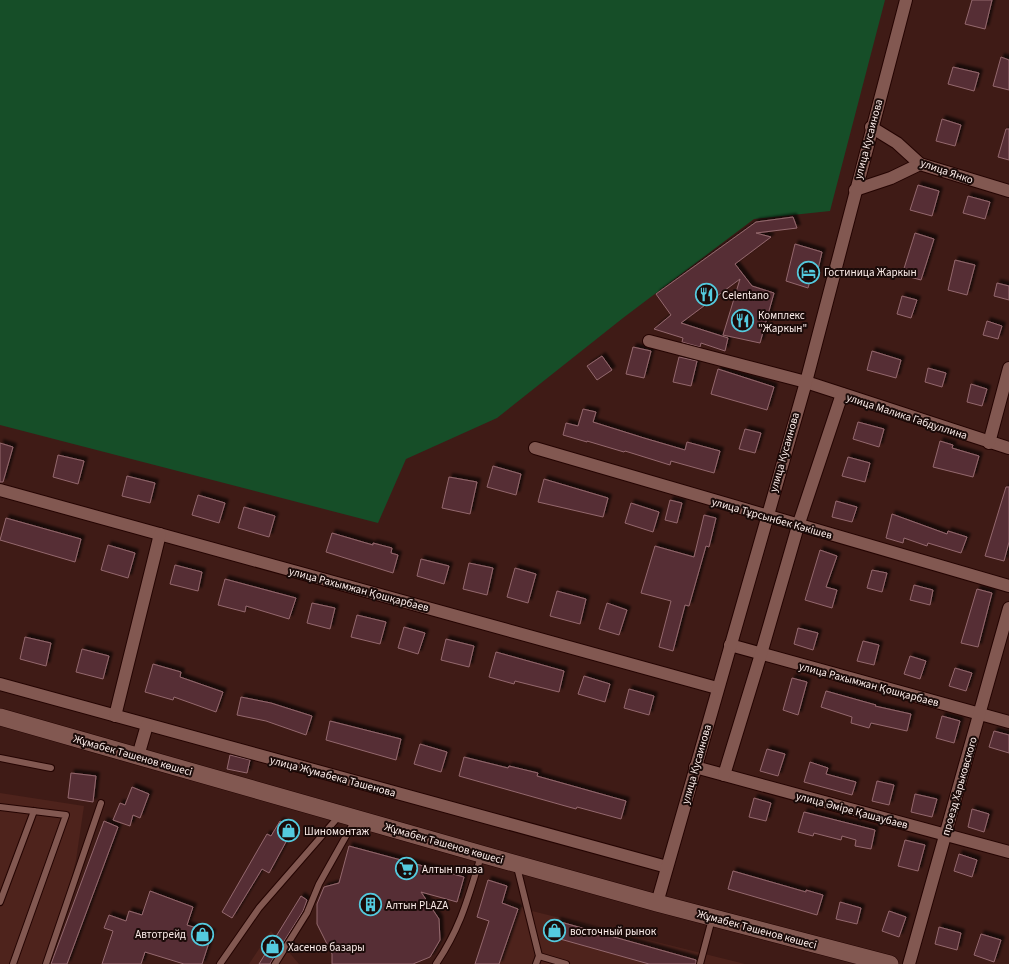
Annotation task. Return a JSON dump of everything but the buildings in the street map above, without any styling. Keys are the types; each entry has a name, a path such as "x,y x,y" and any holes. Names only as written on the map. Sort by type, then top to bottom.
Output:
{"main road":[{"name":"Жұмабек Тәшенов көшесі","path":"0,717 657,903 890,964"}],"street":[{"name":"улица Кусаинова","path":"657,903 717,688 806,382 871,128 906,0"},
{"name":"улица Янко","path":"871,128 897,143 920,164 1009,191"},
{"path":"855,190 885,181 920,164"},
{"name":"улица Малика Габдуллина","path":"649,341 806,382 988,443 1009,448"},
{"path":"988,443 1009,368"},
{"path":"724,775 798,526 842,394"},
{"name":"улица Тұрсынбек Кәкішев","path":"535,448 766,517 1009,586"},
{"name":"улица Рахымжан Қошқарбаев","path":"0,490 717,688"},
{"path":"115,716 160,534"},
{"name":"проезд Харьковского","path":"909,964 1009,608"},
{"name":"улица Рахымжан Қошқарбаев","path":"730,645 979,715 1009,722"},
{"name":"улица Жумабека Ташенова","path":"0,684 667,867"},
{"path":"138,756 147,725"},
{"name":"улица Әміре Қашаубаев","path":"695,767 945,836 1009,852"}],"lane":[{"path":"0,758 51,768"},
{"path":"46,964 102,804"},
{"path":"1,808 66,815 13,964"},
{"path":"0,902 34,811"},
{"path":"220,964 259,908 348,816"},
{"path":"275,964 307,913 348,816"},
{"path":"436,964 452,940 464,914 481,854"},
{"path":"517,864 539,956 536,964"},
{"path":"700,964 713,918"},
{"path":"539,956 566,964"}],"shaded area":[{"path":"0,793 84,806 76,860 50,964 0,964"},
{"name":"восточный рынок","path":"505,899 528,910 745,964 483,964"},
{"name":"Хасенов базары","path":"271,931 299,964 249,964"}],"green space":[{"path":"0,0 885,0 830,211 754,219 623,318 497,418 406,459 378,523 0,425"}],"place":[{"name":"Гостиница Жаркын","path":"808,272"},
{"name":"Celentano","path":"706,295"},
{"name":"Комплекс \"Жаркын\"","path":"743,321"},
{"name":"Шиномонтаж","path":"288,831"},
{"name":"Алтын плаза","path":"407,869"},
{"name":"Алтын PLAZA","path":"371,905"},
{"name":"восточный рынок","path":"555,931"},
{"name":"Автотрейд","path":"202,934"},
{"name":"Хасенов базары","path":"272,947"}]}
